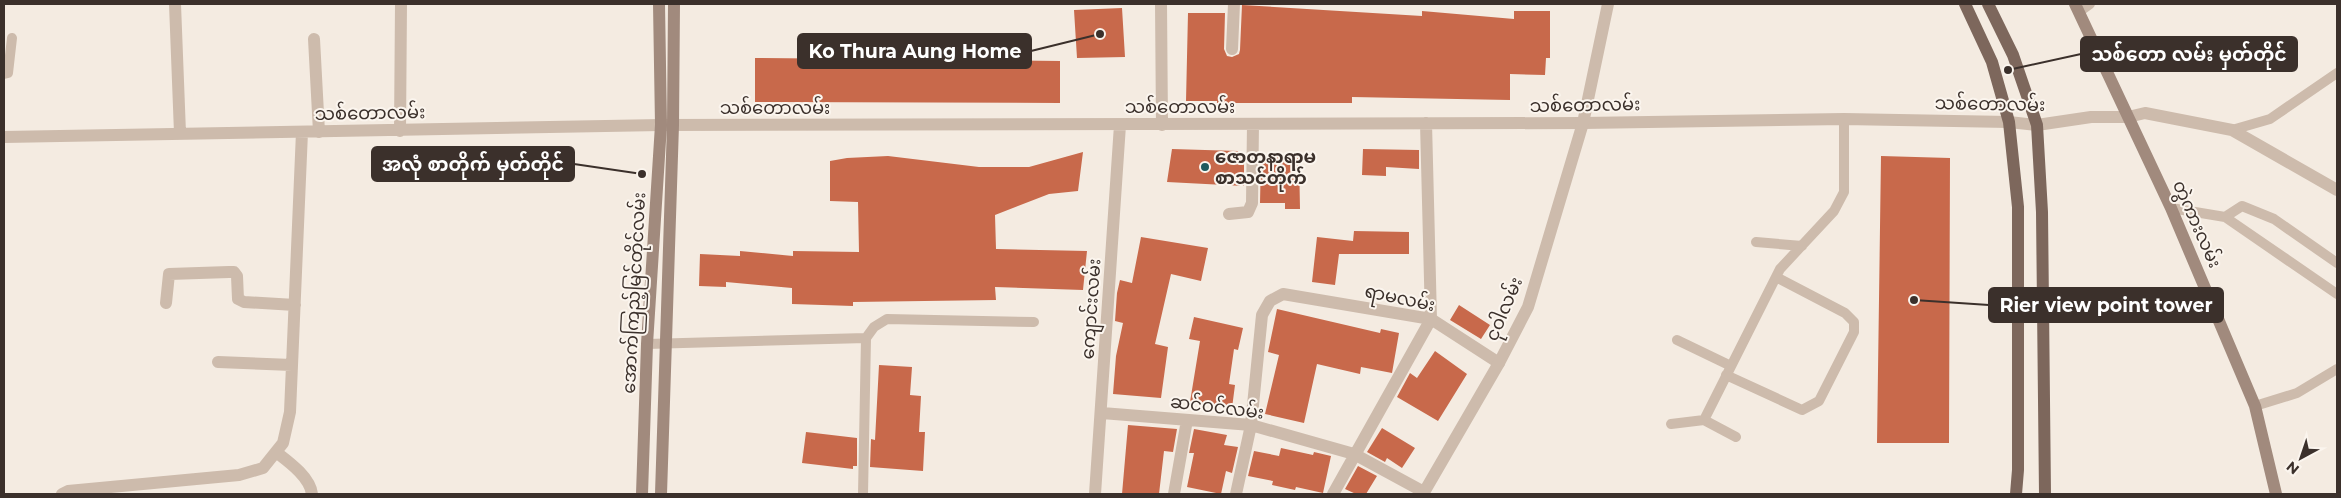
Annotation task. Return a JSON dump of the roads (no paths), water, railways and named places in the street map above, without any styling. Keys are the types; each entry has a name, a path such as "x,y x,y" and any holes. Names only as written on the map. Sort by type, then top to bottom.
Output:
{"main road":[{"name":"အောက်ကြည့်မြင်တိုင်လမ်း","path":"659,4 667,125 666,344 661,494"},
{"name":"အောက်ကြည့်မြင်တိုင်လမ်း","path":"642,494 647,344 667,125 674,4"},
{"path":"1965,4 1992,62 2009,122 2018,207 2018,470 2016,494"},
{"path":"1988,4 2013,55 2037,125 2042,212 2045,494"},
{"name":"တွဲကားလမ်း","path":"2077,8 2171,208 2255,406 2276,494"},
{"path":"643,472 662,474"}],"street":[{"path":"175,4 180,133"},
{"path":"400,131 401,4"},
{"path":"1161,4 1162,125"},
{"path":"1232,49 1234,4"},
{"name":"ငုဝါလမ်း","path":"1423,493 1499,363 1528,307 1583,123 1608,4"},
{"path":"314,39 319,132"},
{"name":"သစ်တောလမ်း","path":"4,137 667,125 1583,123 1844,118 2009,122 2037,125 2091,117 2128,117 2145,113 2232,130 2337,190"},
{"path":"1333,494 1431,319 1426,123"},
{"path":"1229,214 1248,212 1252,203 1252,124"},
{"name":"ကျောင်းလမ်း","path":"1095,494 1102,413 1120,125"},
{"path":"62,494 68,491 239,475 264,468 283,443 290,412 302,132"},
{"path":"166,303 169,274 234,272 237,276 238,299 244,302 295,305"},
{"name":"ရာမလမ်း","path":"1251,425 1262,315 1270,301 1283,294 1431,319 1499,363"},
{"path":"218,362 292,365"},
{"name":"ဆင်ဝင်လမ်း","path":"1102,413 1251,425 1354,454 1423,493"},
{"path":"1174,494 1187,420"},
{"path":"1236,494 1251,425"},
{"path":"276,452 296,468 312,494"}],"lane":[{"path":"2077,8 2090,4"},
{"path":"4,74 8,74 12,38"},
{"path":"2232,130 2270,119 2337,73"},
{"path":"1704,420 1780,269 1834,211 1844,192 1844,118"},
{"path":"2226,216 2242,206 2274,218 2337,262"},
{"path":"2171,208 2226,216 2337,294"},
{"path":"1756,242 1802,246"},
{"path":"1677,340 1802,410 1819,401 1854,332 1854,322 1845,313 1776,277"},
{"path":"863,494 866,338 874,327 887,319 1034,322"},
{"path":"647,344 866,338"},
{"path":"2255,406 2296,393 2337,369"},
{"path":"1671,424 1704,420 1736,437"}],"place":[{"name":"Ko Thura Aung Home","path":"1100,34"},
{"name":"သစ်တော လမ်း မှတ်တိုင်","path":"2008,70"},
{"name":"ဇောတနာရာမ စာသင်တိုက်","path":"1205,167"},
{"name":"အလုံ စာတိုက် မှတ်တိုင်","path":"642,174"},
{"name":"Rier view point tower","path":"1914,300"}]}
